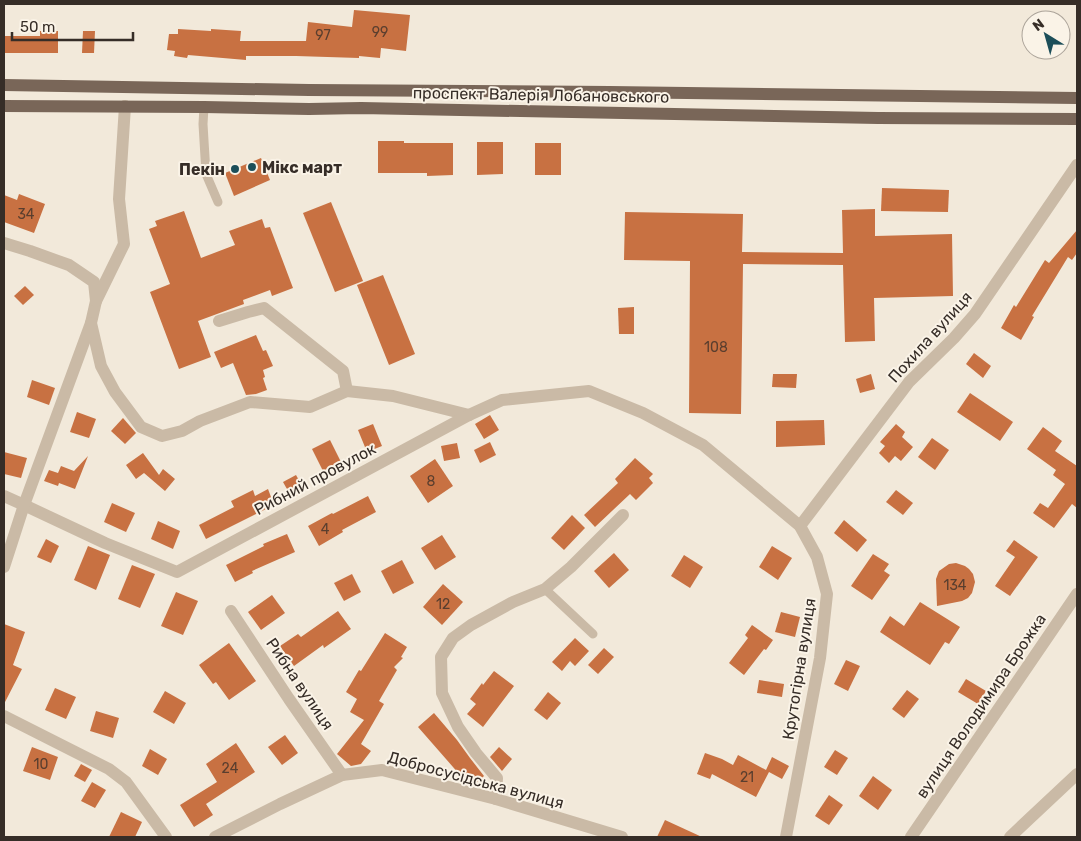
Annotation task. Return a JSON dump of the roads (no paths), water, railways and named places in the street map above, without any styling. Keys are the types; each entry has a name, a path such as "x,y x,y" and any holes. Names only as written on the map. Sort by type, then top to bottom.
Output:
{"main road":[{"name":"проспект Валерія Лобановського","path":"4,85 1077,98"},
{"name":"проспект Валерія Лобановського","path":"4,106 361,108 878,118 1077,119"}],"street":[{"path":"4,567 24,504 91,323 96,301 124,244 119,199 125,106"},
{"name":"Похила вулиця","path":"800,526 909,382 976,314 1077,165"},
{"path":"4,243 69,265 94,282 96,301"},
{"path":"220,321 264,308 343,371 347,391"},
{"path":"91,323 101,366 115,392 141,427 162,436 182,431 200,421 250,402 310,407 347,391 393,396 469,415"},
{"name":"Крутогірна вулиця","path":"469,415 502,400 589,391 643,413 704,445 800,526 817,557 827,594 820,658 786,837"},
{"name":"Рибний провулок","path":"24,504 105,543 177,572 469,415"},
{"path":"4,496 24,504"},
{"path":"496,799 497,778 458,727 442,693 441,657 453,638 471,625 513,602 545,589 571,568 623,515"},
{"name":"вулиця Володимира Брожка","path":"911,837 1077,594"},
{"name":"Рибна вулиця","path":"231,610 289,699 342,775"},
{"path":"4,716 109,769 126,782 166,837"},
{"name":"Добросусідська вулиця","path":"215,837 342,775 382,770 496,799 622,837"},
{"path":"1010,837 1077,774"}],"lane":[{"path":"204,107 203,124 206,174 218,202"},
{"path":"545,589 593,634"}],"place":[{"name":"Мікс март","path":"252,167"},
{"name":"Пекін","path":"235,169"}]}
